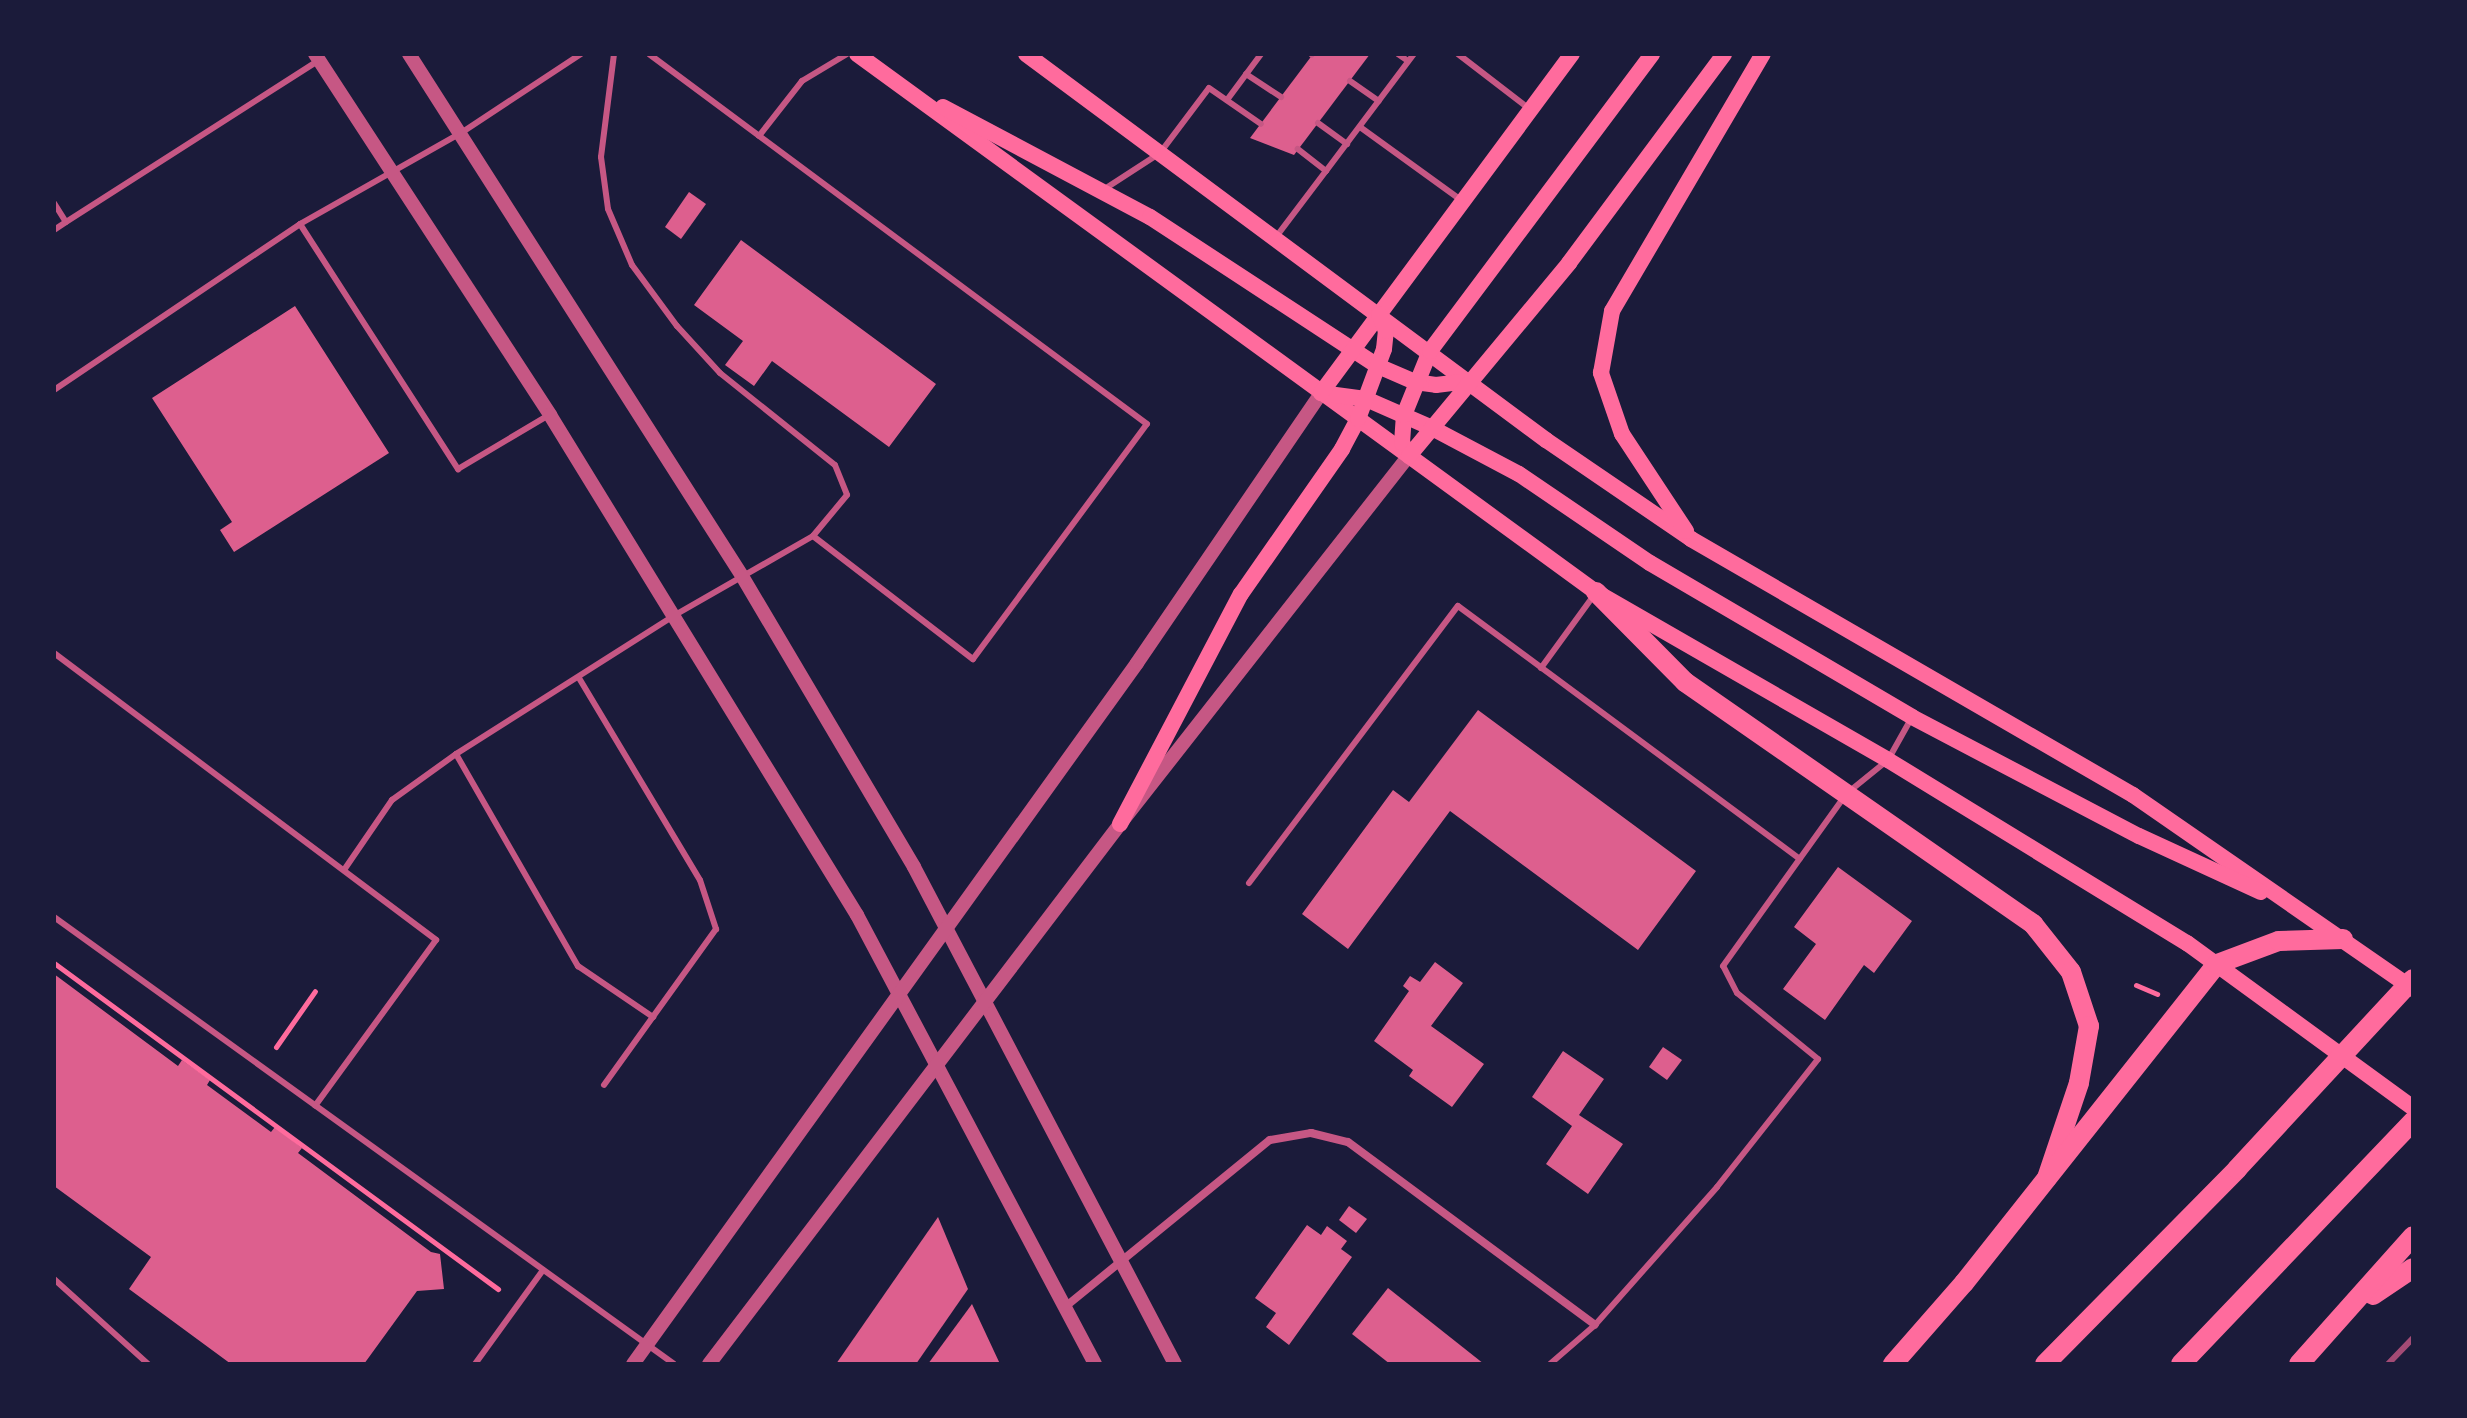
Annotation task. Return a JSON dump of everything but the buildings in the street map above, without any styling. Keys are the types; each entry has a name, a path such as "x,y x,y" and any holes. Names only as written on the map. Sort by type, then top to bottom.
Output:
{"main road":[{"path":"857,54 1596,592 1888,760 2217,964 2413,1108"},
{"path":"1026,54 1378,312 1546,440 1691,539 2133,795 2413,989"},
{"path":"1321,393 1572,54"},
{"path":"1409,456 1402,443 1404,415 1430,351 1652,54"},
{"path":"1409,456 1569,263 1724,54"},
{"path":"1691,539 1622,434 1601,373 1612,311 1763,54"},
{"path":"893,81 1102,190 1215,257 1378,366 1415,382 1436,385 1470,381"},
{"path":"1120,824 1241,594 1276,538 1342,449 1358,419 1378,366 1386,331 1378,312"},
{"path":"1321,393 1366,399 1432,428 1519,474 1650,563 1912,717 2139,836 2303,911"},
{"path":"1596,592 1685,682 2033,924 2071,972 2089,1026 2079,1083 2047,1178"},
{"path":"1893,1364 2047,1178 2217,964 2279,941 2343,939"},
{"path":"2045,1364 2237,1169 2413,979"},
{"path":"2181,1364 2413,1121"},
{"path":"2299,1364 2413,1236"},
{"path":"2349,1311 2413,1268"}],"street":[{"path":"409,54 742,576 947,928 1175,1364"},
{"path":"317,57 550,415 857,915 1095,1364"},
{"path":"633,1364 1137,663 1321,393"},
{"path":"709,1364 1120,824 1409,456"},
{"path":"1064,1308 1270,1140 1311,1133 1348,1142 1595,1325"}],"lane":[{"path":"54,390 300,224 461,133 581,54"},
{"path":"344,870 392,800 456,754 675,615 813,536 847,495 835,465 720,373 677,326 632,265 608,209 601,157 614,54"},
{"path":"649,54 1147,424 973,659 813,536"},
{"path":"759,136 802,81 847,54"},
{"path":"1227,100 1261,54"},
{"path":"1398,54 1408,61"},
{"path":"1276,237 1414,54"},
{"path":"1458,54 1531,110"},
{"path":"54,230 317,57"},
{"path":"1246,74 1281,97"},
{"path":"1350,81 1379,101"},
{"path":"1102,190 1160,153 1209,88 1261,124"},
{"path":"1318,123 1347,144"},
{"path":"1360,127 1463,201"},
{"path":"1298,149 1326,171"},
{"path":"54,203 66,222"},
{"path":"300,224 458,469 550,415"},
{"path":"1541,668 1596,592"},
{"path":"1249,883 1458,606 1800,859"},
{"path":"54,653 436,940 315,1106"},
{"path":"579,678 700,880 716,929 604,1085"},
{"path":"1550,1364 1595,1325 1717,1187 1818,1059 1737,993 1723,966 1846,794 1888,760 1912,717"},
{"path":"456,754 578,966 653,1017"},
{"path":"54,917 674,1364"},
{"path":"475,1364 543,1270"},
{"path":"54,1279 148,1364"}],"path":[{"path":"54,963 518,1305"},
{"path":"2136,985 2160,995"},
{"path":"276,1047 315,991"}],"railway":[{"path":"2388,1364 2413,1338"}]}
